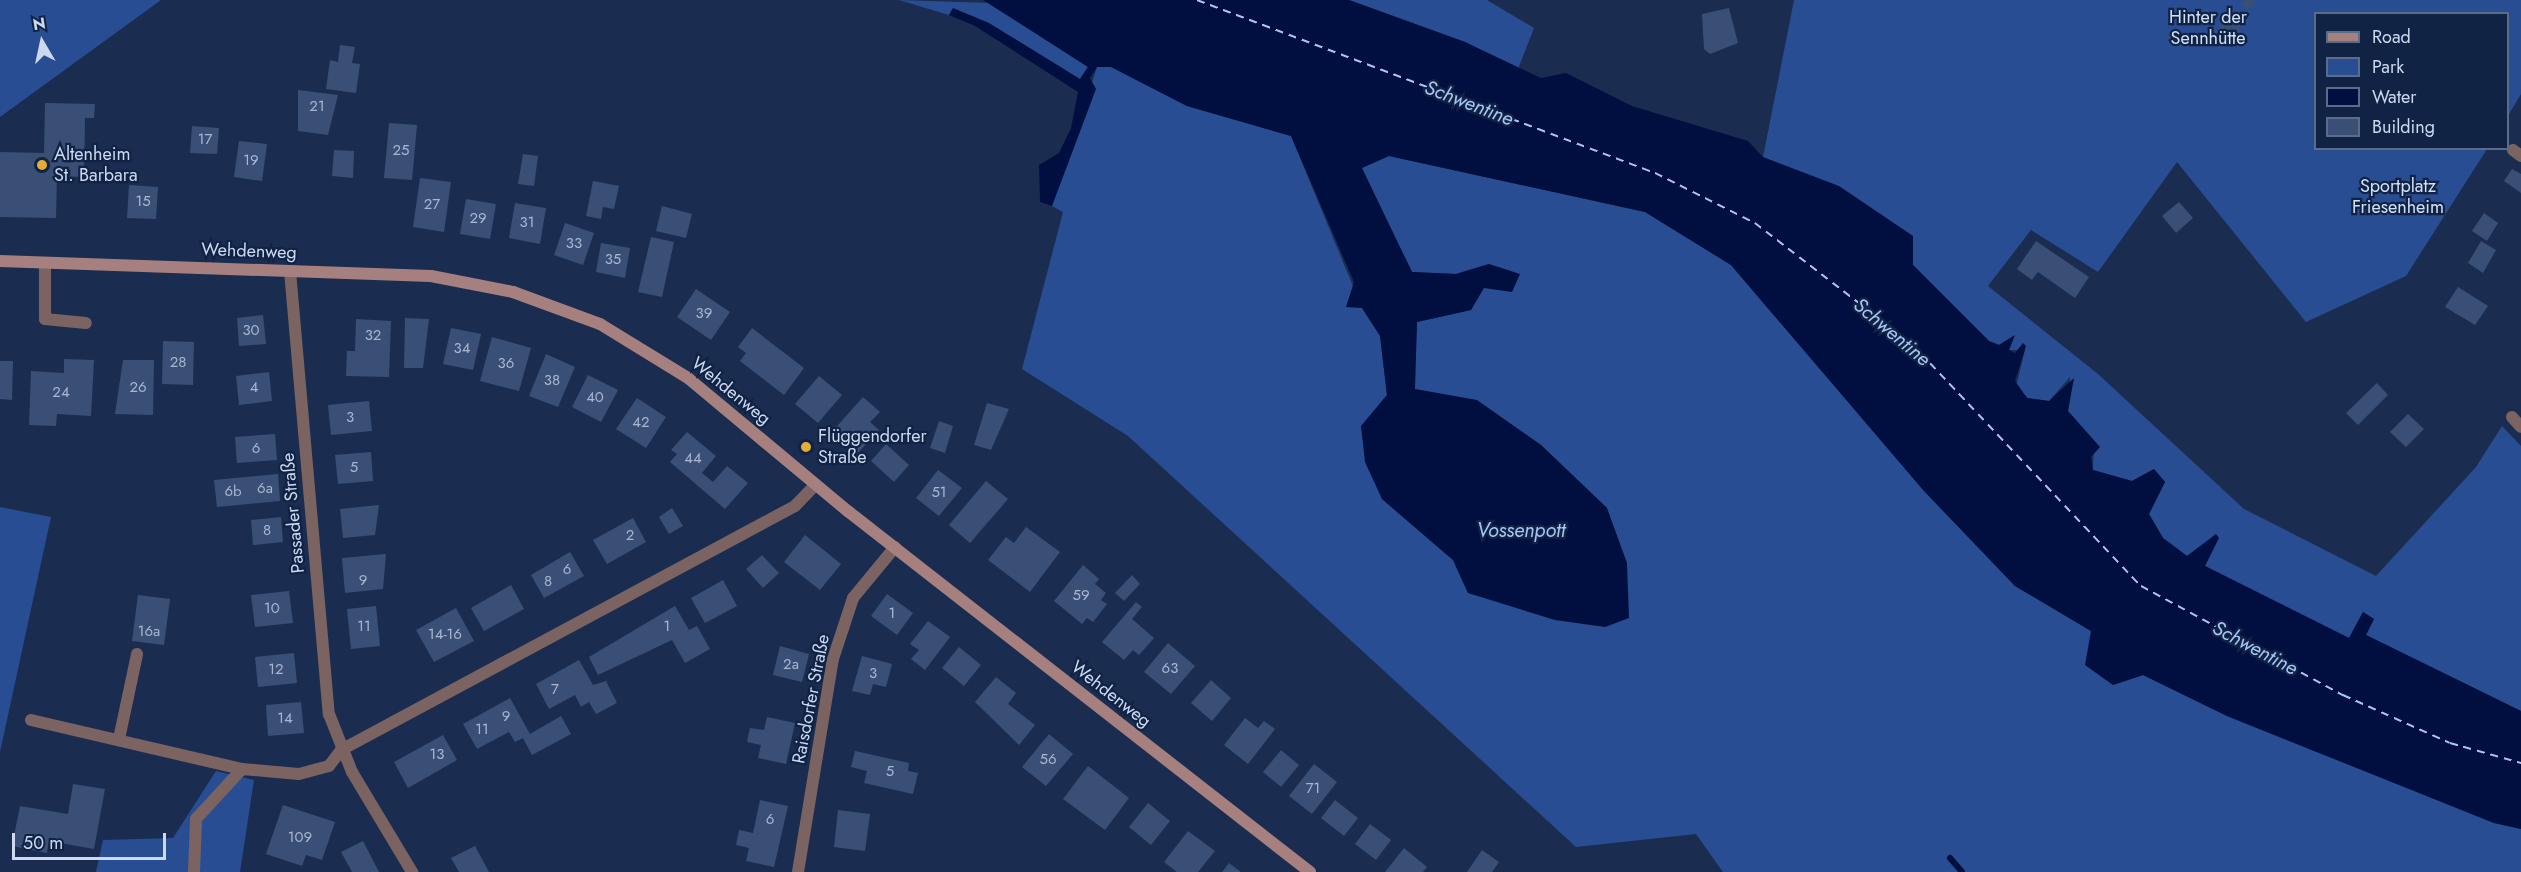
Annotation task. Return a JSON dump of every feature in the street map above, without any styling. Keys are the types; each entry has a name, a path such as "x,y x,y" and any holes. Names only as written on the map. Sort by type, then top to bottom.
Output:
{"main road":[{"name":"Wehdenweg","path":"0,261 431,276 559,306 646,349 688,378 815,485 1310,872"}],"street":[{"path":"45,263 45,319 86,323"},
{"name":"Passader Straße","path":"290,271 329,714 341,750 412,872"},
{"path":"2512,417 2521,427"},
{"path":"31,720 242,770 299,774 329,766 341,750 795,507 815,485"},
{"name":"Raisdorfer Straße","path":"798,872 833,659 854,598 895,548"},
{"path":"118,739 137,654"},
{"path":"194,872 196,819 242,770"}],"green space":[{"path":"0,0 161,0 0,117"},
{"path":"899,0 991,3 1088,67 1080,79 953,9 949,15"},
{"path":"1349,0 1487,0 1534,28 1518,69 1465,42"},
{"path":"1794,0 2521,0 2521,94 2509,114 2509,12 2314,12 2314,150 2486,150 2406,276 2306,322 2177,162 2098,272 2031,230 1988,286 2098,374 2244,509 2376,576 2476,467 2502,426 2521,446 2521,711 2366,635 2374,619 2363,612 2349,638 2205,566 2216,535 2187,556 2163,538 2149,514 2165,482 2154,469 2132,481 2093,470 2094,441 2068,411 2070,377 2049,401 2028,398 2016,387 2025,350 2009,350 2014,336 1999,345 1989,341 1913,265 1763,157"},
{"path":"1097,67 1111,67 1187,106 1291,136 1362,308 1380,335 1387,395 1361,427 1382,499 1453,560 1468,593 1511,604 1607,508 1541,445 1477,401 1414,389 1417,322 1471,310 1489,264 1456,274 1412,272 1361,168 1389,156 1645,212 1731,265 1924,491 2015,586 2091,631 2113,685 2143,675 2227,716 2494,823 2521,829 2521,872 1723,872 1696,834 1576,847 1128,436 1022,369 1063,212 1052,206"},
{"path":"0,507 51,517 0,752"},
{"path":"216,771 254,780 240,872 96,872 103,840 173,838"}],"water":[{"path":"983,0 1349,0 1465,42 1541,78 1566,73 1632,106 1748,141 1763,157 1839,186 1913,236 1913,265 1989,341 1999,345 2015,335 2009,350 2015,353 2023,343 2026,346 2015,381 2027,398 2049,401 2074,378 2068,411 2100,447 2091,457 2093,470 2132,481 2154,469 2165,482 2149,514 2163,538 2187,556 2216,534 2219,538 2205,566 2349,638 2363,612 2374,619 2366,635 2521,711 2521,829 2494,823 2227,716 2143,675 2113,685 2085,665 2091,631 2015,586 1924,491 1731,265 1645,212 1389,156 1362,168 1412,272 1456,274 1489,264 1520,274 1512,292 1484,288 1471,310 1417,322 1415,389 1477,400 1541,445 1607,508 1627,563 1629,618 1605,627 1555,620 1468,593 1453,560 1382,499 1365,462 1361,426 1387,395 1380,336 1362,308 1346,307 1354,282 1291,136 1187,106 1111,67 1097,67 1090,78 1096,89 1052,206 1040,202 1039,165 1059,153 1071,128 1078,92 975,26 949,15 953,8 989,23 1080,79 1088,67"}],"building":[{"path":"2244,0 2256,0 2249,10 2241,4"},
{"path":"1729,8 1738,43 1710,54 1704,49 1702,14"},
{"path":"2227,17 2241,27 2230,45 2215,35"},
{"path":"340,45 355,47 352,63 360,64 356,93 326,89 330,60 338,62"},
{"path":"298,90 338,95 328,135 298,131"},
{"name":"Altenheim St. Barbara","path":"45,103 95,104 94,118 85,118 84,177 57,176 56,218 0,217 0,152 44,153"},
{"path":"389,123 417,125 412,180 384,178"},
{"path":"192,126 219,128 217,154 190,153"},
{"path":"239,141 267,144 262,181 234,177"},
{"path":"334,150 354,151 353,178 332,176"},
{"path":"523,154 538,156 534,186 518,184"},
{"path":"2512,169 2521,174 2521,193 2504,181"},
{"path":"420,178 451,182 444,232 413,227"},
{"path":"593,181 619,186 614,209 603,207 601,219 586,216"},
{"path":"129,185 158,187 156,219 127,218"},
{"path":"466,199 496,204 490,239 460,234"},
{"path":"2179,202 2193,218 2176,233 2162,216"},
{"path":"515,203 546,208 540,244 509,238"},
{"path":"662,206 692,214 686,238 656,231"},
{"path":"2484,213 2498,223 2487,241 2472,231"},
{"path":"565,223 594,233 583,265 554,255"},
{"path":"651,237 674,242 662,297 638,292"},
{"path":"2036,241 2089,277 2075,298 2038,272 2032,280 2017,269"},
{"path":"2481,241 2496,250 2483,273 2468,263"},
{"path":"601,243 630,248 625,278 596,272"},
{"path":"2458,287 2488,306 2475,325 2445,307"},
{"path":"696,289 730,312 711,340 677,317"},
{"path":"263,315 266,344 239,346 237,318"},
{"path":"405,318 429,319 423,368 404,368"},
{"path":"356,319 391,321 389,377 346,376 347,351 355,351"},
{"path":"451,328 481,334 473,370 443,364"},
{"path":"752,328 804,368 784,395 740,361 746,353 738,347"},
{"path":"492,337 531,348 519,391 480,381"},
{"path":"163,341 194,342 193,385 162,384"},
{"path":"546,354 575,367 558,407 529,396"},
{"path":"64,359 94,360 91,416 57,414 56,426 29,425 31,371 64,373"},
{"path":"123,360 154,360 153,415 115,414"},
{"path":"0,361 13,361 12,400 0,399"},
{"path":"269,372 272,401 239,405 236,376"},
{"path":"588,375 618,390 601,422 572,407"},
{"path":"819,376 842,395 818,423 795,404"},
{"path":"2377,383 2388,395 2358,425 2346,413"},
{"path":"863,397 880,412 870,422 879,430 856,455 831,433"},
{"path":"637,398 666,417 646,448 616,429"},
{"path":"369,401 372,431 331,435 328,405"},
{"path":"987,403 1009,409 991,450 974,445"},
{"path":"2408,414 2424,429 2406,447 2390,432"},
{"path":"939,421 953,426 945,453 930,448"},
{"path":"687,432 716,456 702,473 713,482 727,466 748,483 725,509 670,462 677,454 671,450"},
{"path":"275,434 277,460 237,463 235,437"},
{"path":"886,444 909,465 894,482 871,461"},
{"path":"371,452 373,481 338,484 335,455"},
{"path":"938,470 962,488 939,516 916,498"},
{"path":"278,474 280,501 217,507 214,480"},
{"path":"986,481 1008,499 970,543 949,525"},
{"path":"379,505 375,535 343,538 340,509"},
{"path":"672,508 683,526 669,534 659,517"},
{"path":"281,517 283,542 253,545 251,520"},
{"path":"633,518 646,542 607,564 593,540"},
{"path":"1026,527 1060,552 1030,592 988,560 1006,537 1014,543"},
{"path":"805,535 841,564 820,590 784,562"},
{"path":"570,552 584,576 544,598 531,575"},
{"path":"386,554 383,589 345,593 342,558"},
{"path":"762,555 779,573 763,588 746,569"},
{"path":"1083,565 1099,579 1095,584 1106,593 1101,600 1107,604 1093,622 1087,618 1082,624 1054,601"},
{"path":"1132,575 1140,584 1124,601 1115,593"},
{"path":"723,580 737,606 705,623 691,598"},
{"path":"511,585 524,609 484,631 471,608"},
{"path":"289,591 293,623 255,627 251,595"},
{"path":"887,594 913,613 897,635 871,616"},
{"path":"138,595 170,599 164,645 132,641"},
{"path":"1136,602 1142,607 1132,619 1154,638 1139,655 1133,650 1124,660 1102,642"},
{"path":"376,606 380,646 351,649 347,609"},
{"path":"675,606 689,630 697,626 710,649 685,663 672,640 598,675 589,657"},
{"path":"456,608 474,641 434,662 416,630"},
{"path":"928,621 950,637 925,670 911,659 919,650 910,644"},
{"path":"1168,643 1195,666 1171,694 1144,672"},
{"path":"780,646 809,654 802,682 773,675"},
{"path":"959,647 981,665 964,686 942,668"},
{"path":"294,653 297,683 258,687 255,657"},
{"path":"862,656 892,664 886,687 873,684 870,695 852,691"},
{"path":"579,660 593,685 606,681 617,703 596,714 589,702 581,707 575,695 549,709 536,684"},
{"path":"996,677 1016,693 1008,704 1035,725 1019,745 975,702"},
{"path":"1211,680 1231,698 1212,721 1191,703"},
{"path":"510,698 530,734 561,716 571,734 532,755 523,738 515,742 509,732 477,749 463,724"},
{"path":"301,702 304,733 268,736 266,705"},
{"path":"767,717 795,723 786,764 758,758 761,745 747,742 750,728 764,730"},
{"path":"1245,718 1258,728 1264,721 1275,729 1248,764 1224,745"},
{"path":"1049,734 1073,754 1046,786 1022,767"},
{"path":"443,735 457,760 408,788 394,762"},
{"path":"1281,750 1299,765 1281,787 1263,772"},
{"path":"855,751 909,763 908,771 918,773 913,794 864,783 867,771 851,767"},
{"path":"1314,764 1337,782 1312,814 1289,796"},
{"path":"1088,766 1129,798 1105,830 1063,799"},
{"path":"73,784 105,789 94,849 49,841 47,853 12,846 20,806 68,814"},
{"path":"760,800 788,806 774,867 746,861 749,848 736,845 739,830 753,833"},
{"path":"1335,800 1358,818 1344,836 1321,818"},
{"path":"1148,803 1170,821 1151,845 1129,827"},
{"path":"283,805 335,822 322,860 306,855 302,866 266,854"},
{"path":"838,810 870,814 865,851 834,847"},
{"path":"1370,824 1391,840 1376,860 1355,844"},
{"path":"1188,831 1215,851 1198,872 1177,872 1164,862"},
{"path":"363,841 379,872 352,872 341,852"},
{"path":"475,846 489,872 459,872 451,858"},
{"path":"1404,848 1427,867 1423,872 1385,872"},
{"path":"1482,850 1499,862 1492,872 1467,872"},
{"path":"1229,863 1241,872 1222,872"}],"waterway":[{"path":"1950,858 1962,872"}],"ferry route":[{"path":"1197,0 1655,173 1755,223 1911,343 2141,586 2343,695 2450,743 2521,763"}],"place":[{"name":"Altenheim St. Barbara","path":"42,165"},
{"name":"Flüggendorfer Straße","path":"806,447"}],"park label":[{"name":"Hinter der Sennhütte","path":"2208,28"},
{"name":"Sportplatz Friesenheim","path":"2398,198"}],"water label":[{"name":"Schwentine","path":"1469,103"},
{"name":"Schwentine","path":"1892,332"},
{"name":"Vossenpott","path":"1521,530"},
{"name":"Schwentine","path":"2255,648"}]}
